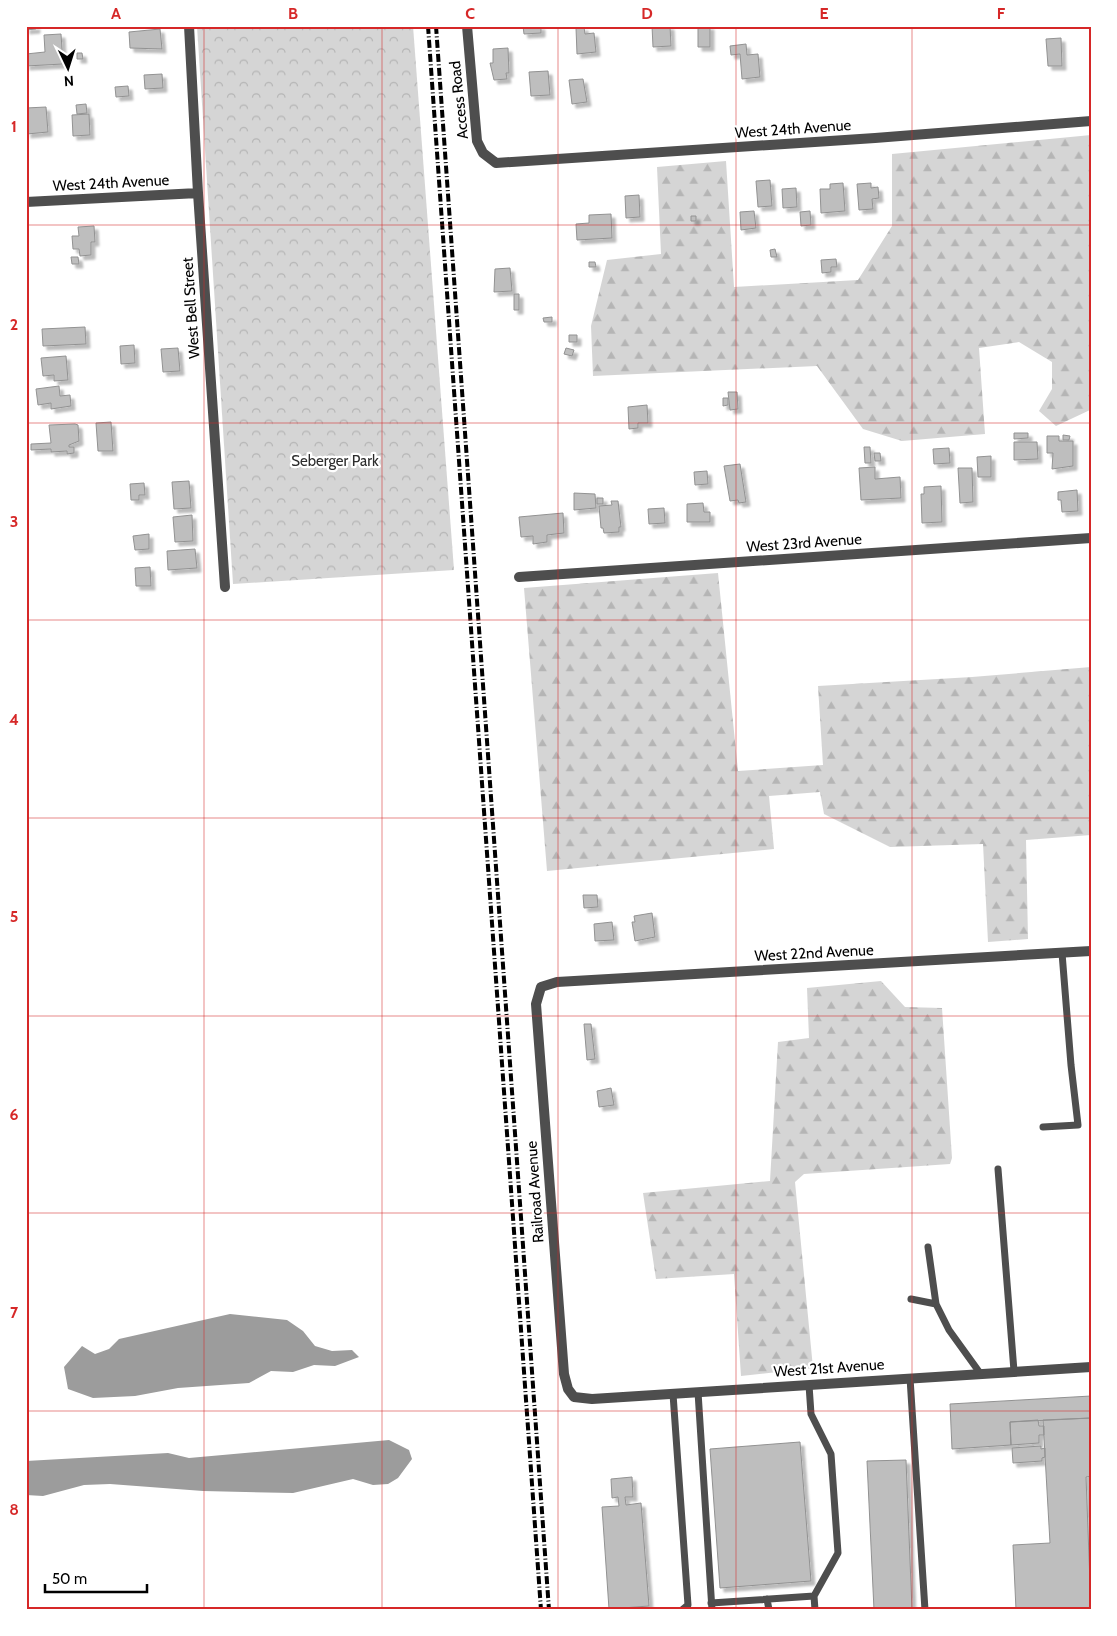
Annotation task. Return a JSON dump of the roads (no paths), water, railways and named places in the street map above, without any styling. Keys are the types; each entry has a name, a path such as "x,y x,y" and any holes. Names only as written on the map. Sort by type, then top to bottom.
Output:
{"street":[{"name":"West Bell Street","path":"189,26 198,193 225,586"},
{"name":"Access Road","path":"467,26 477,141 483,153 496,163"},
{"name":"West 24th Avenue","path":"496,163 856,140 1091,121"},
{"name":"West 24th Avenue","path":"26,202 198,193"},
{"name":"West 23rd Avenue","path":"519,577 1091,538"},
{"name":"West 22nd Avenue","path":"541,987 557,982 1091,951"},
{"name":"Railroad Avenue","path":"541,987 536,1004 564,1374 571,1395"},
{"name":"West 21st Avenue","path":"571,1395 586,1399 1091,1366"}],"lane":[{"path":"1043,1127 1078,1125 1062,953"},
{"path":"998,1169 1014,1371"},
{"path":"928,1247 936,1304 949,1330 980,1373"},
{"path":"911,1299 936,1304"},
{"path":"910,1378 925,1610"},
{"path":"809,1385 811,1414 831,1454 838,1553 814,1596 816,1610"},
{"path":"698,1392 712,1606 767,1599 814,1596"},
{"path":"673,1394 688,1606 682,1610"},
{"path":"767,1599 769,1610"}],"railway":[{"path":"428,26 541,1610"},
{"path":"436,26 549,1610"}],"park label":[{"name":"Seberger Park","path":"335,461"}]}
